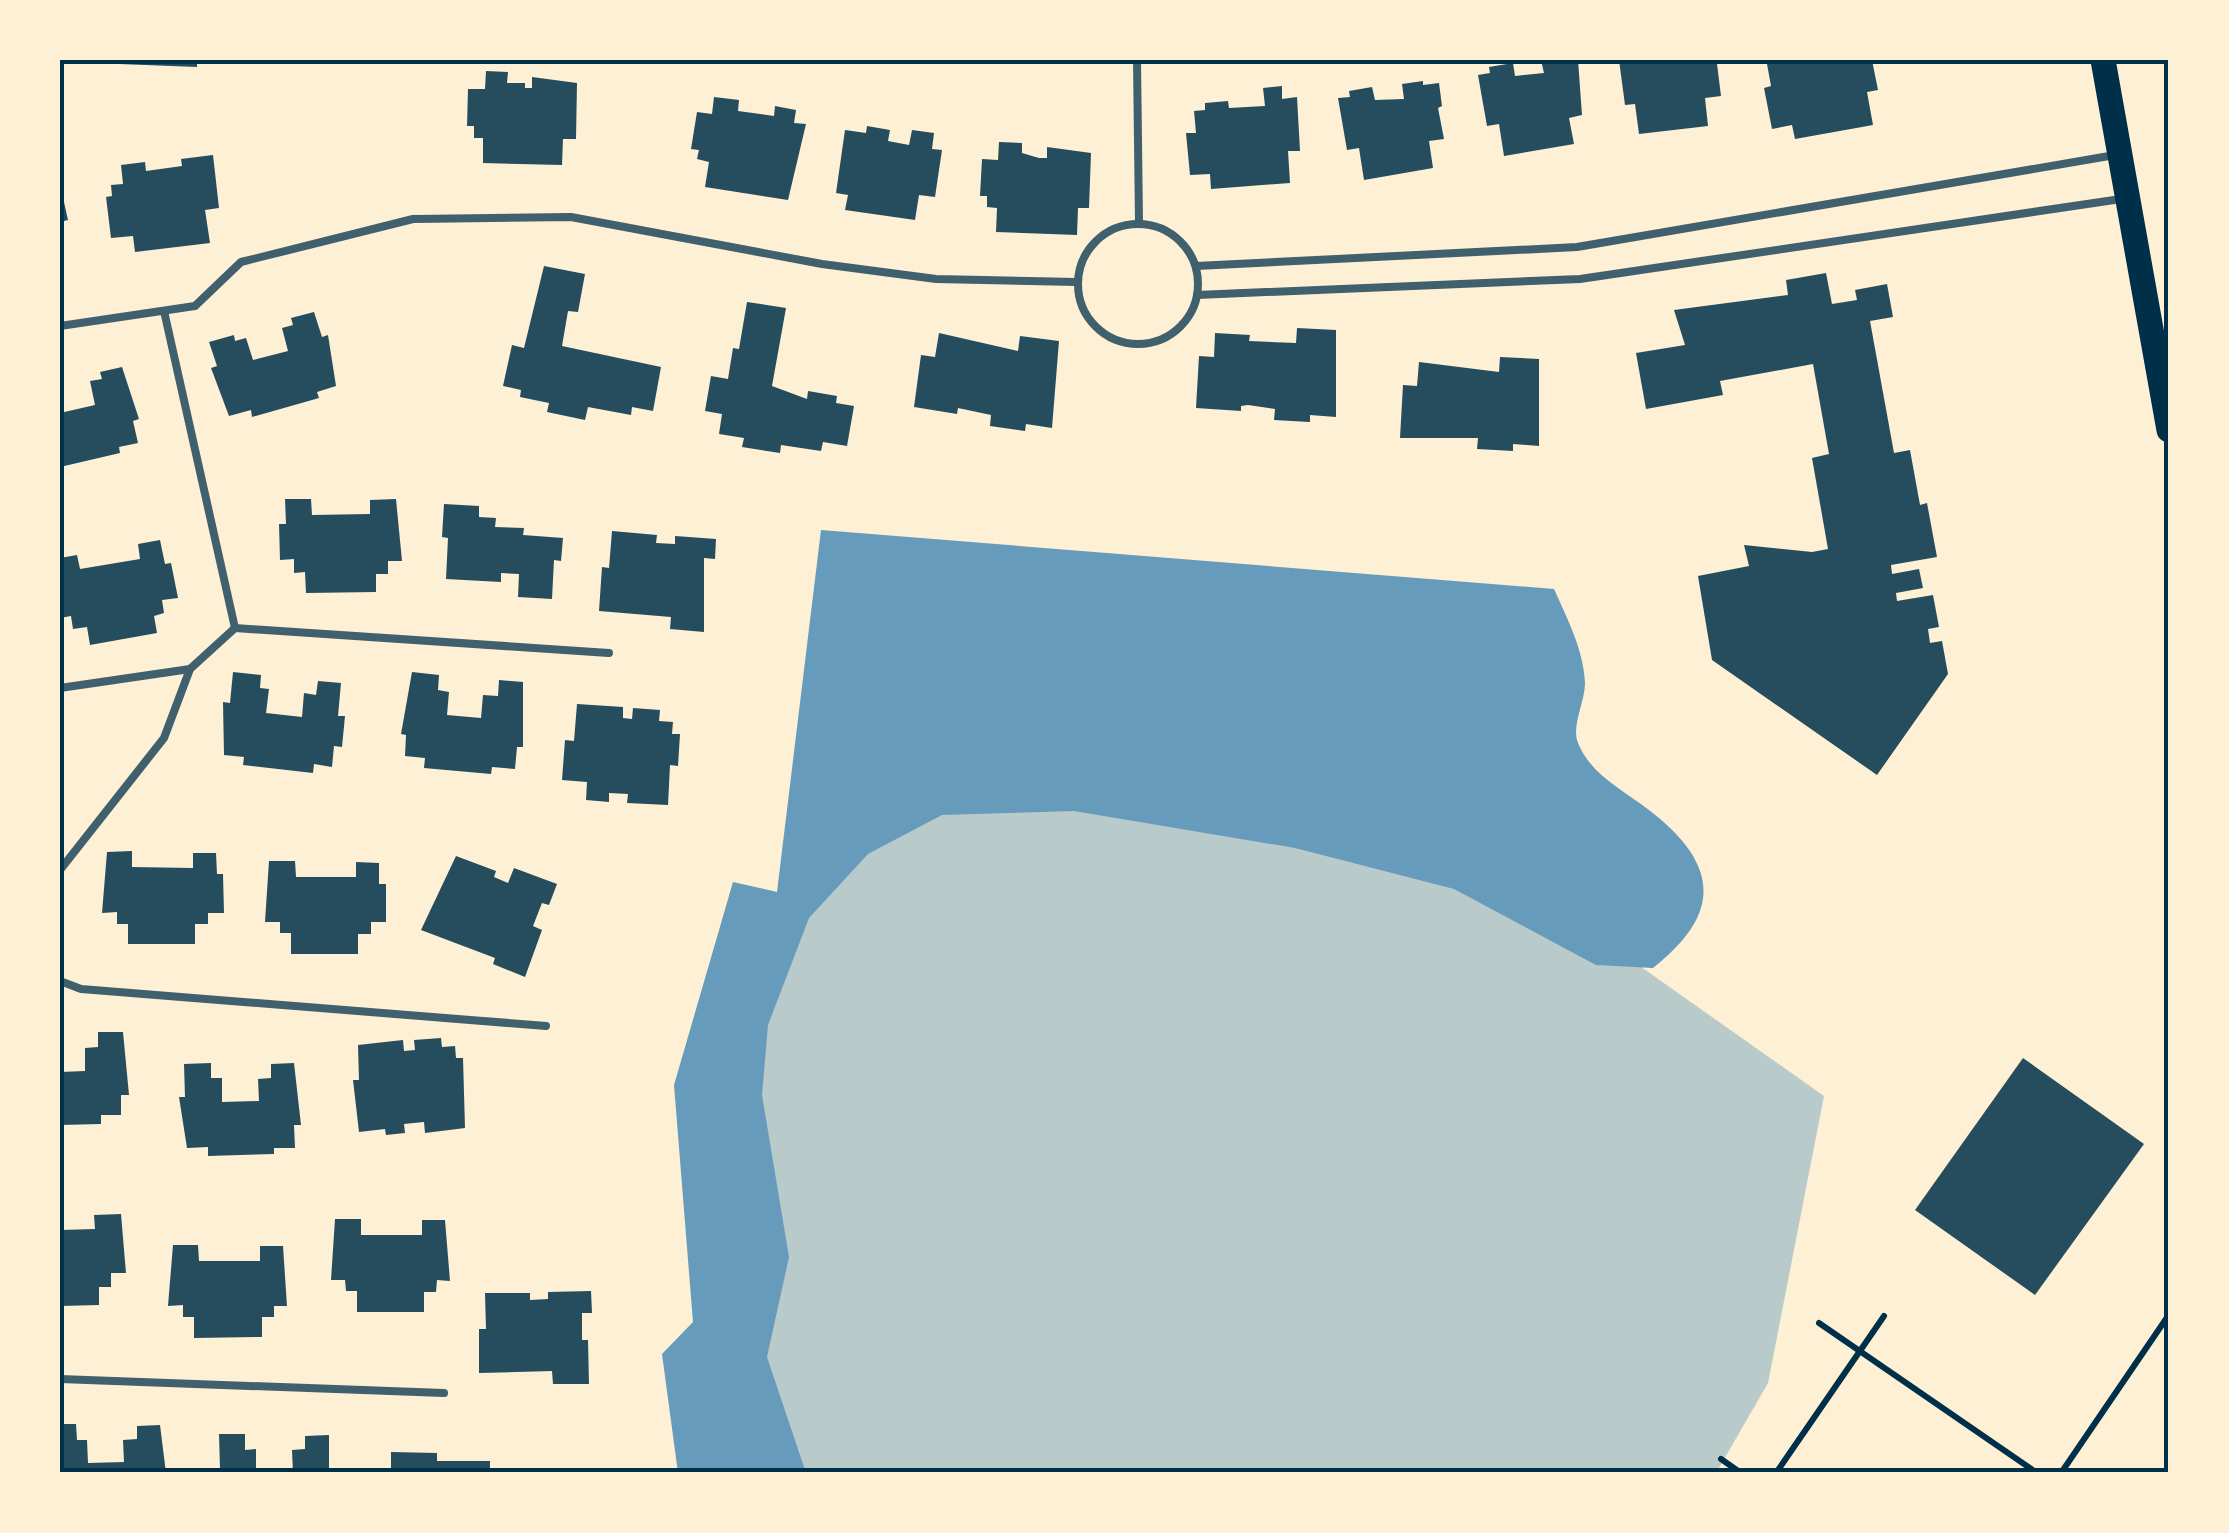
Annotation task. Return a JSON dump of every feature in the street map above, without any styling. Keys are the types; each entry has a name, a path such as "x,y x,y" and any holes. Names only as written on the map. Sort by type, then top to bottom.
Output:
{"main road":[{"path":"2103,60 2169,430"}],"lane":[{"path":"1137,60 1138,223"},
{"path":"1196,266 1576,246 2120,154"},
{"path":"1197,294 1580,278 2128,198"},
{"path":"60,326 195,306 240,262 413,219 571,216 822,264 936,278 1077,282"},
{"path":"1138,223 1174,236 1196,266 1197,294 1186,320 1173,333 1137,344 1118,341 1088,319 1077,282 1080,264 1103,234 1138,223"},
{"path":"164,311 235,628"},
{"path":"60,870 164,738 190,669 235,628 609,653"},
{"path":"60,688 190,669"},
{"path":"60,981 81,989 252,1005 546,1026"},
{"path":"60,1379 444,1393"}],"path":[{"path":"1776,1473 1884,1316"},
{"path":"2062,1473 2168,1316"},
{"path":"1819,1323 2037,1473"},
{"path":"1722,1459 1741,1473"}],"shaded area":[{"path":"1003,792 1325,831 1566,914 1824,1096 1768,1383 1716,1473 745,1473 736,1128 774,952 893,820"}],"water":[{"path":"821,530 1554,589 1584,671 1576,729 1578,743 1599,773 1649,810 1689,850 1704,889 1701,908 1676,948 1653,968 1596,965 1454,889 1295,848 1074,811 942,815 868,854 809,918 768,1025 762,1095 789,1257 767,1357 806,1473 678,1473 662,1354 693,1322 674,1085 733,882 777,892"}],"building":[{"path":"119,60 197,60 197,67 119,64"},
{"path":"1541,60 1578,60 1582,115 1569,118 1574,144 1504,156 1499,124 1487,126 1478,75 1490,73 1489,67 1513,63 1515,76 1544,73"},
{"path":"1619,60 1728,60 1717,64 1721,96 1705,98 1708,126 1639,134 1635,104 1625,105"},
{"path":"1780,60 1872,60 1878,90 1867,92 1873,125 1795,139 1792,125 1772,129 1764,88 1771,86 1767,64"},
{"path":"486,71 508,72 507,83 525,83 525,88 532,88 532,77 577,83 576,139 563,139 562,165 483,163 483,138 474,138 474,126 467,126 468,89 485,89"},
{"path":"1423,81 1423,85 1439,83 1442,106 1438,108 1444,139 1429,141 1433,168 1364,180 1359,148 1347,150 1338,98 1350,97 1349,91 1372,87 1375,100 1404,99 1402,84"},
{"path":"1282,86 1282,99 1297,97 1300,151 1288,151 1290,183 1211,189 1210,174 1190,175 1186,133 1196,133 1194,111 1205,110 1205,103 1228,101 1229,108 1265,106 1263,88"},
{"path":"714,97 739,100 738,111 774,116 775,106 796,110 794,123 806,124 788,200 705,187 709,162 697,159 699,150 691,149 697,112 712,114"},
{"path":"867,126 890,130 888,141 909,145 912,130 934,133 932,149 942,150 935,197 919,195 915,220 845,210 848,195 836,193 845,130 866,133"},
{"path":"999,142 1022,143 1022,153 1039,158 1047,158 1047,147 1091,153 1089,208 1078,208 1077,235 996,232 997,208 987,207 987,196 980,196 982,159 998,160"},
{"path":"213,155 219,208 205,210 210,243 135,252 133,236 111,238 106,197 112,196 111,185 123,184 121,165 145,162 146,171 182,166 181,159"},
{"path":"60,184 68,220 60,222"},
{"path":"544,266 585,274 578,312 568,311 562,346 661,367 653,411 632,407 631,415 588,407 585,420 547,412 549,403 520,397 521,390 503,386 512,345 524,348"},
{"path":"1826,273 1832,304 1857,300 1855,290 1887,284 1893,317 1870,321 1894,453 1910,450 1920,505 1927,503 1937,557 1891,565 1892,574 1919,569 1923,588 1896,593 1897,601 1933,595 1939,627 1928,629 1930,643 1942,641 1948,674 1877,775 1712,660 1698,576 1749,566 1744,545 1812,552 1828,549 1812,458 1829,454 1813,364 1720,381 1723,395 1646,409 1636,353 1685,345 1674,310 1788,295 1786,280"},
{"path":"747,302 786,308 772,386 807,399 808,391 837,396 836,403 854,406 847,446 823,442 821,451 781,445 780,453 742,447 744,438 719,434 722,414 705,411 711,376 728,379 733,348 739,349"},
{"path":"314,312 322,337 328,335 336,386 317,392 319,398 252,417 251,410 229,416 211,368 217,366 209,342 234,335 235,341 246,338 253,360 288,351 282,328 293,325 291,318"},
{"path":"1297,328 1336,330 1336,417 1310,415 1310,422 1274,420 1275,409 1248,405 1241,406 1241,411 1196,408 1199,356 1214,357 1215,333 1250,335 1249,341 1296,343"},
{"path":"939,333 1018,351 1020,336 1059,341 1052,428 1026,424 1025,431 990,426 991,415 958,408 957,414 914,407 921,355 935,357"},
{"path":"1500,357 1539,359 1539,446 1513,444 1513,451 1477,449 1478,438 1400,438 1403,385 1417,386 1419,362 1499,372"},
{"path":"122,367 139,419 133,421 138,443 119,447 120,453 60,467 60,413 95,405 90,381 102,379 100,372"},
{"path":"285,499 311,499 312,515 370,514 370,500 396,499 402,561 388,561 388,574 376,574 376,592 306,593 305,572 294,573 294,559 280,560 279,524 286,524"},
{"path":"444,504 479,506 479,517 496,518 495,527 524,528 523,535 563,538 561,561 554,560 552,599 518,597 519,574 501,573 501,582 446,579 448,538 442,537"},
{"path":"612,531 657,535 656,543 675,544 675,536 716,539 715,559 704,558 704,632 670,629 671,617 599,611 602,567 609,568"},
{"path":"160,540 165,564 171,563 178,598 162,600 164,613 154,616 157,633 90,645 87,627 73,629 71,616 60,618 60,558 77,555 80,569 140,559 138,544"},
{"path":"233,672 261,675 260,688 269,689 266,713 302,717 304,693 316,695 318,681 341,683 338,716 345,716 342,747 334,746 332,767 314,764 313,773 243,765 244,757 224,755 223,702 230,703"},
{"path":"412,672 439,675 438,690 449,692 447,715 481,718 483,695 498,696 499,680 523,682 523,747 517,747 515,769 492,767 491,774 424,768 425,758 405,756 406,735 401,734"},
{"path":"577,704 623,707 623,718 632,719 633,708 660,710 659,721 673,722 672,734 680,734 678,766 670,765 668,805 627,803 628,794 609,793 609,802 586,800 587,782 562,780 565,740 574,741"},
{"path":"132,851 132,867 193,868 193,853 216,853 217,874 223,874 224,913 208,913 208,924 195,924 195,944 128,944 128,924 117,924 117,912 102,913 107,852"},
{"path":"456,856 496,871 494,877 508,883 514,868 557,884 549,905 542,903 533,926 542,930 525,977 493,964 495,958 421,930"},
{"path":"269,861 295,861 296,877 356,877 356,862 379,863 379,884 386,884 386,922 371,922 371,934 358,934 358,954 291,954 291,933 280,933 280,922 265,922"},
{"path":"98,1032 123,1032 129,1095 121,1095 121,1115 101,1115 101,1124 60,1125 60,1072 85,1071 85,1048 98,1047"},
{"path":"441,1038 442,1047 455,1046 456,1058 463,1058 465,1128 425,1133 424,1122 404,1124 405,1133 386,1135 385,1129 359,1132 353,1080 359,1080 358,1045 403,1040 404,1051 415,1050 414,1040"},
{"path":"2023,1058 2144,1144 2035,1295 1915,1210"},
{"path":"211,1063 211,1078 222,1078 222,1102 259,1101 258,1079 271,1078 271,1064 294,1063 301,1125 294,1125 295,1148 274,1148 274,1154 208,1156 208,1147 187,1148 179,1097 185,1097 184,1064"},
{"path":"121,1214 126,1273 111,1273 111,1287 99,1287 99,1305 60,1306 60,1230 95,1229 94,1215"},
{"path":"335,1219 361,1219 361,1235 422,1235 422,1220 445,1220 450,1281 437,1280 436,1292 424,1292 424,1312 357,1312 357,1291 346,1291 345,1280 331,1280"},
{"path":"173,1245 198,1245 199,1261 260,1261 260,1246 283,1246 287,1306 274,1306 274,1317 262,1317 262,1337 194,1338 194,1317 183,1317 183,1305 168,1306"},
{"path":"591,1291 592,1313 582,1313 582,1340 588,1340 589,1384 553,1384 552,1371 479,1373 479,1329 486,1329 485,1293 530,1293 530,1300 548,1299 548,1292"},
{"path":"60,1424 76,1424 77,1440 87,1440 88,1463 124,1462 123,1440 137,1439 137,1426 160,1425 166,1473 60,1473"},
{"path":"219,1434 245,1434 245,1450 256,1449 256,1473 213,1473 213,1469 220,1469"},
{"path":"329,1435 329,1468 334,1468 334,1473 293,1473 292,1450 305,1449 305,1436"},
{"path":"391,1452 437,1453 437,1461 490,1461 490,1473 391,1473"}]}
